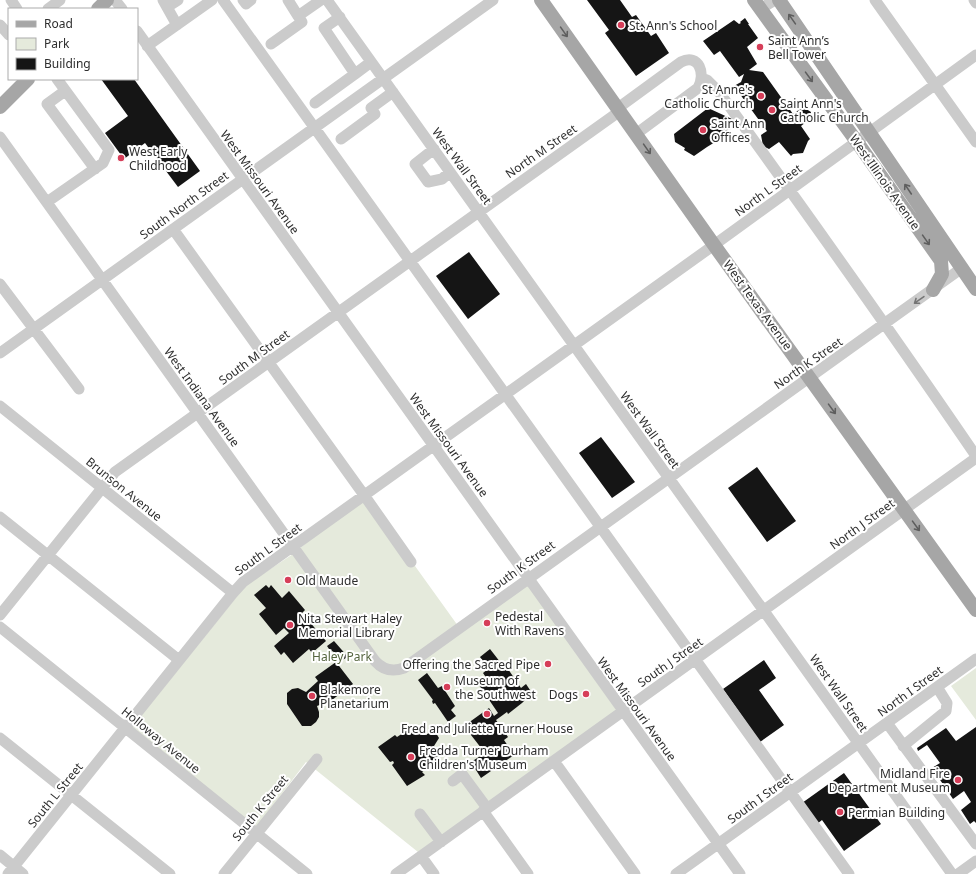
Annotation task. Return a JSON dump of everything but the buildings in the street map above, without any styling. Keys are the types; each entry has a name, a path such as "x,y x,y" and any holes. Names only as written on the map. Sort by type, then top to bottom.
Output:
{"main road":[{"path":"99,8 107,0"},
{"name":"West Texas Avenue","path":"541,0 714,245 976,610"},
{"name":"West Illinois Avenue","path":"779,0 976,289"},
{"name":"West Illinois Avenue","path":"757,4 941,261 942,274 933,290"},
{"path":"0,107 27,80"}],"street":[{"path":"49,8 60,0"},
{"path":"115,0 121,8"},
{"path":"177,25 165,4 178,0"},
{"path":"148,46 212,0"},
{"path":"223,0 848,874"},
{"path":"243,0 246,4 251,0"},
{"path":"271,44 302,22 288,0"},
{"path":"298,16 321,0"},
{"name":"West Wall Street","path":"327,0 952,874"},
{"name":"South North Street","path":"0,352 243,180 493,0"},
{"path":"757,4 775,0"},
{"path":"875,0 976,142"},
{"path":"340,17 324,28 354,74"},
{"path":"0,25 8,34"},
{"name":"West Missouri Avenue","path":"138,32 740,874"},
{"name":"North L Street","path":"574,345 976,55"},
{"name":"North M Street","path":"478,212 684,60 696,62 701,70 702,78"},
{"path":"315,103 371,62"},
{"path":"636,134 695,91 702,78 707,80 719,92 790,190 885,324 976,457"},
{"path":"47,202 103,163 109,150 58,80"},
{"path":"65,91 47,104 95,169"},
{"path":"341,139 375,114 371,108 393,92"},
{"name":"West Indiana Avenue","path":"0,137 293,547 379,665 387,669"},
{"path":"434,149 415,164 428,182 442,179 450,172"},
{"name":"South M Street","path":"0,615 115,472 478,212"},
{"path":"173,229 364,495 410,562"},
{"name":"North K Street","path":"669,478 962,268"},
{"path":"0,284 79,389"},
{"name":"South L Street","path":"11,870 243,582 574,345"},
{"name":"Brunson Avenue","path":"0,406 233,593"},
{"name":"North J Street","path":"764,611 976,457"},
{"name":"South K Street","path":"387,669 398,670 404,668 669,478"},
{"path":"0,517 179,660"},
{"name":"South J Street","path":"396,874 764,611"},
{"name":"Holloway Avenue","path":"0,627 307,874"},
{"name":"North I Street","path":"859,744 976,659"},
{"path":"903,746 946,711 947,703 937,687"},
{"path":"886,724 976,844"},
{"path":"0,738 170,874"},
{"name":"South I Street","path":"676,874 859,744"},
{"name":"South K Street","path":"224,874 317,759"},
{"path":"554,760 635,874"},
{"path":"453,781 462,774 528,874"},
{"path":"420,814 441,842"},
{"path":"0,855 11,870 23,874"},
{"path":"422,856 434,874"},
{"path":"958,874 976,861"}],"green space":[{"name":"Haley Park","path":"364,495 461,630 528,583 618,711 418,852 306,762 255,829 132,727 246,585 293,554"},
{"path":"976,668 976,720 951,686"}],"place":[{"name":"St. Ann's School","path":"621,25"},
{"name":"Saint Ann’s Bell Tower","path":"760,47"},
{"name":"St Anne's Catholic Church","path":"761,96"},
{"name":"Saint Ann's Catholic Church","path":"772,110"},
{"name":"Saint Ann Offices","path":"703,130"},
{"name":"West Early Childhood","path":"121,158"},
{"name":"Old Maude","path":"288,580"},
{"name":"Pedestal With Ravens","path":"487,623"},
{"name":"Nita Stewart Haley Memorial Library","path":"290,625"},
{"name":"Offering the Sacred Pipe","path":"548,664"},
{"name":"Museum of the Southwest","path":"447,687"},
{"name":"Dogs","path":"586,694"},
{"name":"Blakemore Planetarium","path":"312,696"},
{"name":"Fred and Juliette Turner House","path":"487,714"},
{"name":"Fredda Turner Durham Children's Museum","path":"411,757"},
{"name":"Midland Fire Department Museum","path":"958,780"},
{"name":"Permian Building","path":"840,812"}]}
